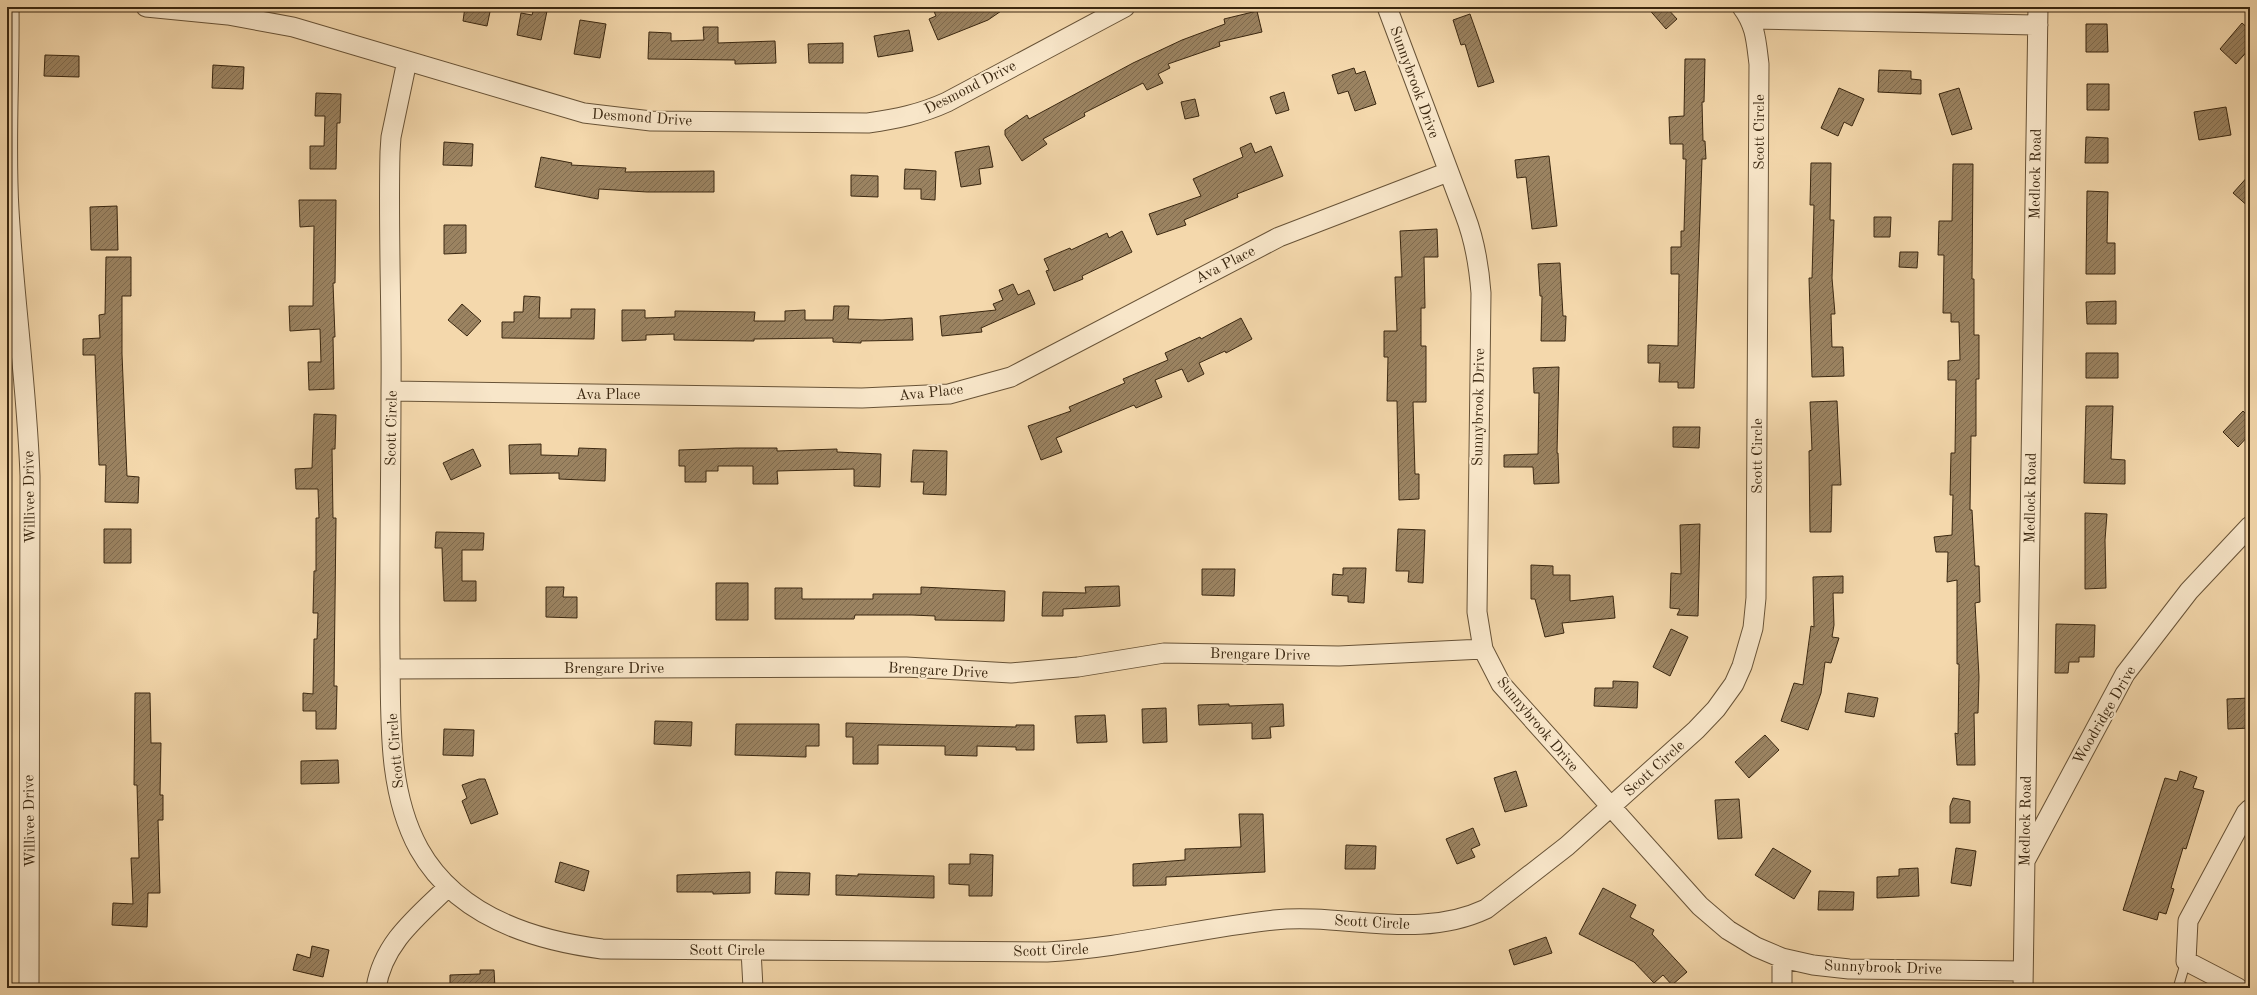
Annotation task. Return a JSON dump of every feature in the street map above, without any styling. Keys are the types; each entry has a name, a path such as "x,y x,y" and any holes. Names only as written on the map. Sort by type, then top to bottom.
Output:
{"street":[{"name":"Willivee Drive","path":"9,7 9,210 28,412 30,476 29,988"},
{"name":"Desmond Drive","path":"146,7 228,15 267,21 332,37 560,107 610,118 650,121 868,123 898,119 941,105 1125,7"},
{"name":"Sunnybrook Drive","path":"1387,7 1475,243 1481,293 1476,612 1483,649 1501,684 1700,906 1728,930 1756,947 1782,958 1849,969 2023,980"},
{"name":"Scott Circle","path":"407,61 391,136 390,152 390,669 394,766 403,812 407,826 432,869 448,887 490,917 530,935 556,942 602,949 1046,952 1105,948 1274,920 1304,918 1389,926 1445,923 1471,916 1486,909 1567,846 1696,730 1716,708 1734,684 1742,666 1753,628 1756,598 1759,64 1755,31 1747,13"},
{"path":"1747,13 2038,16"},
{"name":"Medlock Road","path":"2023,980 2038,16"},
{"name":"Ava Place","path":"391,391 862,398 949,394 1011,377 1279,237 1448,172"},
{"name":"Woodridge Drive","path":"2025,862 2125,674 2189,591 2250,526"},
{"name":"Brengare Drive","path":"390,669 906,667 1011,673 1078,667 1164,653 1339,656 1483,649"},
{"path":"2238,988 2186,961 2188,921 2246,813 2250,809"},
{"path":"376,988 380,969 391,946 408,925 448,887"},
{"path":"751,950 753,988"},
{"path":"1782,958 1782,988"}],"lane":[{"path":"2178,988 2186,961"}],"building":[{"path":"465,7 491,7 487,26 463,21"},
{"path":"932,7 1007,7 988,20 938,40 929,19 936,16"},
{"path":"1647,7 1666,7 1677,19 1666,29"},
{"path":"534,8 547,11 541,40 517,35 521,13 532,15"},
{"path":"1257,11 1262,32 1219,42 1220,46 1168,64 1170,68 1158,74 1163,83 1147,90 1143,83 1084,113 1085,116 1043,139 1047,144 1022,161 1005,135 1005,130 1027,115 1029,119 1133,63 1182,40 1225,24 1224,19"},
{"path":"1470,14 1494,82 1478,87 1465,44 1461,45 1453,20"},
{"path":"580,20 606,24 600,58 574,54"},
{"path":"2242,23 2250,30 2250,48 2236,64 2220,49"},
{"path":"2086,24 2107,24 2108,52 2086,52"},
{"path":"703,27 718,27 718,43 775,41 776,63 735,64 735,60 648,59 649,32 671,33 671,41 704,40"},
{"path":"909,30 913,51 878,57 874,36"},
{"path":"843,43 843,63 809,63 808,44"},
{"path":"45,55 79,56 79,77 44,76"},
{"path":"1685,59 1705,59 1704,102 1702,102 1703,141 1705,141 1706,159 1702,159 1694,388 1678,388 1678,382 1659,382 1660,363 1648,363 1648,345 1678,346 1679,274 1671,274 1671,247 1681,247 1681,231 1684,231 1686,159 1683,159 1683,144 1670,144 1669,117 1684,116"},
{"path":"213,65 244,67 243,89 212,88"},
{"path":"1354,68 1356,74 1365,71 1376,104 1355,111 1348,91 1338,94 1332,75"},
{"path":"1879,70 1911,71 1911,79 1921,80 1921,94 1878,92"},
{"path":"2087,84 2109,84 2109,110 2087,110"},
{"path":"1839,88 1864,99 1852,126 1844,122 1838,136 1821,128"},
{"path":"1959,88 1972,129 1952,135 1939,94"},
{"path":"1284,92 1289,110 1276,114 1270,97"},
{"path":"316,93 341,94 340,123 337,123 336,169 310,169 310,146 324,146 325,116 315,116"},
{"path":"1195,99 1199,116 1185,119 1181,102"},
{"path":"2226,107 2231,135 2199,140 2194,112"},
{"path":"2086,137 2108,138 2108,163 2085,163"},
{"path":"444,142 473,144 472,166 443,165"},
{"path":"1251,143 1255,153 1271,146 1283,176 1237,194 1238,197 1184,220 1186,225 1157,235 1149,214 1201,196 1193,179 1243,157 1240,148"},
{"path":"989,146 993,167 979,169 981,184 961,187 955,152"},
{"path":"1549,156 1557,226 1532,229 1526,177 1517,178 1515,160"},
{"path":"541,157 572,163 571,165 626,168 625,172 714,171 714,192 647,192 599,189 598,199 535,187"},
{"path":"1811,163 1831,163 1830,220 1834,220 1832,278 1835,314 1831,314 1832,347 1843,347 1844,376 1812,377 1809,278 1812,278 1814,205 1810,205"},
{"path":"1953,164 1973,164 1972,279 1974,279 1974,335 1979,335 1979,379 1976,379 1976,436 1971,436 1970,510 1972,510 1975,566 1979,566 1980,602 1975,603 1979,677 1978,713 1974,713 1975,765 1957,765 1955,733 1958,734 1959,664 1957,664 1957,580 1947,582 1948,552 1936,552 1934,537 1952,535 1953,495 1950,495 1951,453 1955,453 1956,380 1948,380 1948,361 1960,360 1959,322 1951,322 1951,313 1943,313 1944,255 1938,255 1939,221 1952,221"},
{"path":"905,169 936,171 935,200 921,199 921,189 904,189"},
{"path":"2250,174 2250,208 2233,193"},
{"path":"851,175 878,176 878,197 851,196"},
{"path":"2087,191 2108,192 2107,243 2115,243 2115,274 2086,274"},
{"path":"299,200 336,200 335,283 333,283 335,337 333,337 334,389 309,390 308,362 321,362 320,329 290,331 289,306 313,306 314,226 300,227"},
{"path":"117,206 118,250 91,250 90,207"},
{"path":"1874,217 1891,217 1890,237 1874,237"},
{"path":"444,225 466,225 466,253 444,254"},
{"path":"1437,229 1438,257 1424,257 1425,308 1421,308 1421,346 1426,346 1426,402 1413,402 1415,474 1419,474 1419,499 1399,500 1397,401 1387,401 1388,357 1384,357 1384,331 1397,331 1395,277 1402,277 1400,231"},
{"path":"1122,231 1132,252 1082,276 1083,279 1054,291 1046,271 1049,270 1044,259 1070,248 1071,250 1107,233 1109,238"},
{"path":"1900,252 1918,252 1917,268 1899,267"},
{"path":"106,257 131,257 131,296 122,296 122,354 127,476 139,477 138,503 105,502 106,465 99,465 95,355 83,355 83,339 100,338 99,315 105,314"},
{"path":"1560,263 1563,316 1566,316 1565,341 1541,341 1542,296 1540,296 1538,264"},
{"path":"1013,284 1018,295 1029,290 1035,304 981,328 982,332 942,336 940,316 996,310 993,304 1003,300 999,290"},
{"path":"524,296 540,297 539,318 571,318 571,309 595,309 594,339 502,338 502,322 514,322 514,312 523,312"},
{"path":"2116,301 2116,324 2087,324 2086,302"},
{"path":"462,304 481,321 467,336 448,320"},
{"path":"834,306 849,306 848,319 882,320 912,318 913,340 861,341 861,343 833,342 833,338 754,339 754,341 674,340 674,334 646,335 646,340 622,341 622,310 645,310 645,318 675,317 675,311 755,312 754,321 785,321 785,311 805,310 805,320 833,320"},
{"path":"1241,318 1252,339 1226,353 1225,351 1199,363 1204,374 1188,382 1182,369 1155,380 1162,397 1136,408 1134,405 1056,438 1062,452 1041,460 1028,426 1071,411 1069,407 1125,383 1123,379 1168,360 1165,353 1200,337 1201,339"},
{"path":"2086,353 2118,353 2118,378 2086,378"},
{"path":"1559,367 1557,453 1559,483 1534,484 1533,467 1504,467 1504,455 1538,454 1539,393 1534,393 1533,368"},
{"path":"1837,401 1841,485 1832,485 1831,532 1810,532 1809,451 1812,450 1810,402"},
{"path":"2086,406 2113,406 2111,459 2125,460 2125,484 2084,483"},
{"path":"2243,411 2250,418 2250,434 2238,447 2223,432"},
{"path":"314,414 336,415 335,449 332,449 333,518 336,518 334,686 337,686 336,729 316,729 316,711 303,711 303,693 313,694 314,639 317,639 318,613 313,613 314,571 316,571 316,518 319,518 318,489 296,489 295,469 312,468"},
{"path":"1673,427 1700,427 1699,448 1673,447"},
{"path":"541,444 541,455 578,456 579,448 606,449 605,481 559,479 559,473 510,474 509,445"},
{"path":"777,448 777,451 837,449 837,452 881,454 880,487 854,486 854,469 777,471 778,484 753,484 753,466 718,466 718,471 706,471 706,482 685,482 685,466 679,466 679,450"},
{"path":"473,449 481,466 451,480 443,463"},
{"path":"913,450 947,451 946,495 923,494 924,482 911,482"},
{"path":"2085,513 2107,514 2105,540 2106,588 2085,589"},
{"path":"1700,524 1698,616 1677,615 1680,609 1670,608 1671,573 1681,574 1680,525"},
{"path":"104,529 131,529 131,563 104,563"},
{"path":"1398,529 1425,530 1423,583 1408,582 1409,571 1396,571"},
{"path":"436,532 484,533 483,550 462,550 462,581 476,581 476,601 444,601 442,548 435,548"},
{"path":"1531,565 1553,566 1553,575 1570,575 1570,601 1613,596 1615,618 1562,623 1564,633 1545,637 1535,599 1531,599"},
{"path":"1343,568 1366,568 1364,603 1348,602 1348,596 1332,595 1333,574 1343,575"},
{"path":"1202,569 1235,569 1234,596 1202,595"},
{"path":"1843,576 1843,593 1833,593 1834,625 1832,637 1839,638 1831,663 1825,662 1821,693 1808,730 1781,721 1794,683 1803,685 1811,626 1814,627 1813,577"},
{"path":"716,583 748,583 748,620 716,620"},
{"path":"1119,586 1120,606 1063,609 1063,616 1042,616 1043,592 1086,593 1085,587"},
{"path":"546,587 564,587 563,597 577,597 577,618 546,617"},
{"path":"921,587 1005,591 1004,621 935,620 935,616 912,615 855,615 854,619 775,619 775,588 802,588 802,599 873,599 873,594 921,594"},
{"path":"2056,624 2095,625 2094,657 2079,657 2079,662 2069,662 2068,673 2055,673"},
{"path":"1671,629 1688,637 1670,676 1653,667"},
{"path":"1613,681 1638,682 1637,708 1594,706 1595,688 1613,688"},
{"path":"135,693 150,693 151,743 161,743 160,795 163,795 163,820 158,820 160,893 148,893 147,927 112,925 113,903 133,904 131,858 139,858 137,785 134,785"},
{"path":"1848,693 1878,698 1874,717 1845,712"},
{"path":"2250,698 2250,728 2228,729 2227,699"},
{"path":"1229,704 1229,706 1283,704 1284,726 1270,727 1271,738 1252,739 1252,723 1199,725 1198,705"},
{"path":"1166,708 1167,742 1143,743 1142,709"},
{"path":"1105,715 1107,742 1077,743 1075,716"},
{"path":"655,721 692,722 691,746 654,744"},
{"path":"846,723 1016,727 1016,725 1034,725 1034,750 1016,750 1016,747 977,746 977,756 945,755 945,746 878,745 878,764 853,764 853,737 846,737"},
{"path":"736,724 819,724 819,746 806,746 806,757 735,755"},
{"path":"444,729 474,730 473,756 443,755"},
{"path":"1765,735 1779,750 1749,778 1735,762"},
{"path":"338,760 339,783 301,784 301,761"},
{"path":"1516,771 1527,806 1505,812 1494,778"},
{"path":"2180,771 2197,777 2193,788 2204,791 2186,849 2183,848 2171,888 2174,889 2166,914 2159,912 2157,920 2123,910 2165,778 2177,781"},
{"path":"479,779 485,779 498,814 471,824 462,801 467,798 462,785"},
{"path":"1953,798 1970,801 1970,823 1950,823 1950,806"},
{"path":"1739,799 1742,838 1718,839 1715,800"},
{"path":"1239,814 1263,814 1265,872 1166,877 1166,885 1133,886 1133,864 1185,860 1185,849 1241,847"},
{"path":"1473,828 1480,845 1471,849 1475,857 1457,864 1446,839"},
{"path":"1346,845 1376,846 1375,869 1345,869"},
{"path":"1773,848 1811,871 1794,899 1755,875"},
{"path":"1956,848 1976,851 1971,886 1951,883"},
{"path":"970,854 993,855 992,896 969,896 969,885 949,884 949,864 970,864"},
{"path":"560,862 589,871 584,891 555,882"},
{"path":"1918,868 1919,896 1877,898 1877,877 1899,876 1899,869"},
{"path":"750,872 750,893 713,894 713,892 677,892 677,875"},
{"path":"776,872 810,873 809,895 775,894"},
{"path":"858,874 934,876 934,898 836,895 836,875 858,876"},
{"path":"1603,888 1636,905 1630,917 1654,930 1652,934 1687,972 1672,985 1663,975 1654,983 1634,962 1579,934"},
{"path":"1819,891 1854,892 1853,910 1818,910"},
{"path":"1546,937 1552,953 1514,965 1509,950"},
{"path":"312,946 329,950 323,977 293,970 297,954 310,958"},
{"path":"480,970 494,970 495,988 450,988 450,975 480,974"}]}
